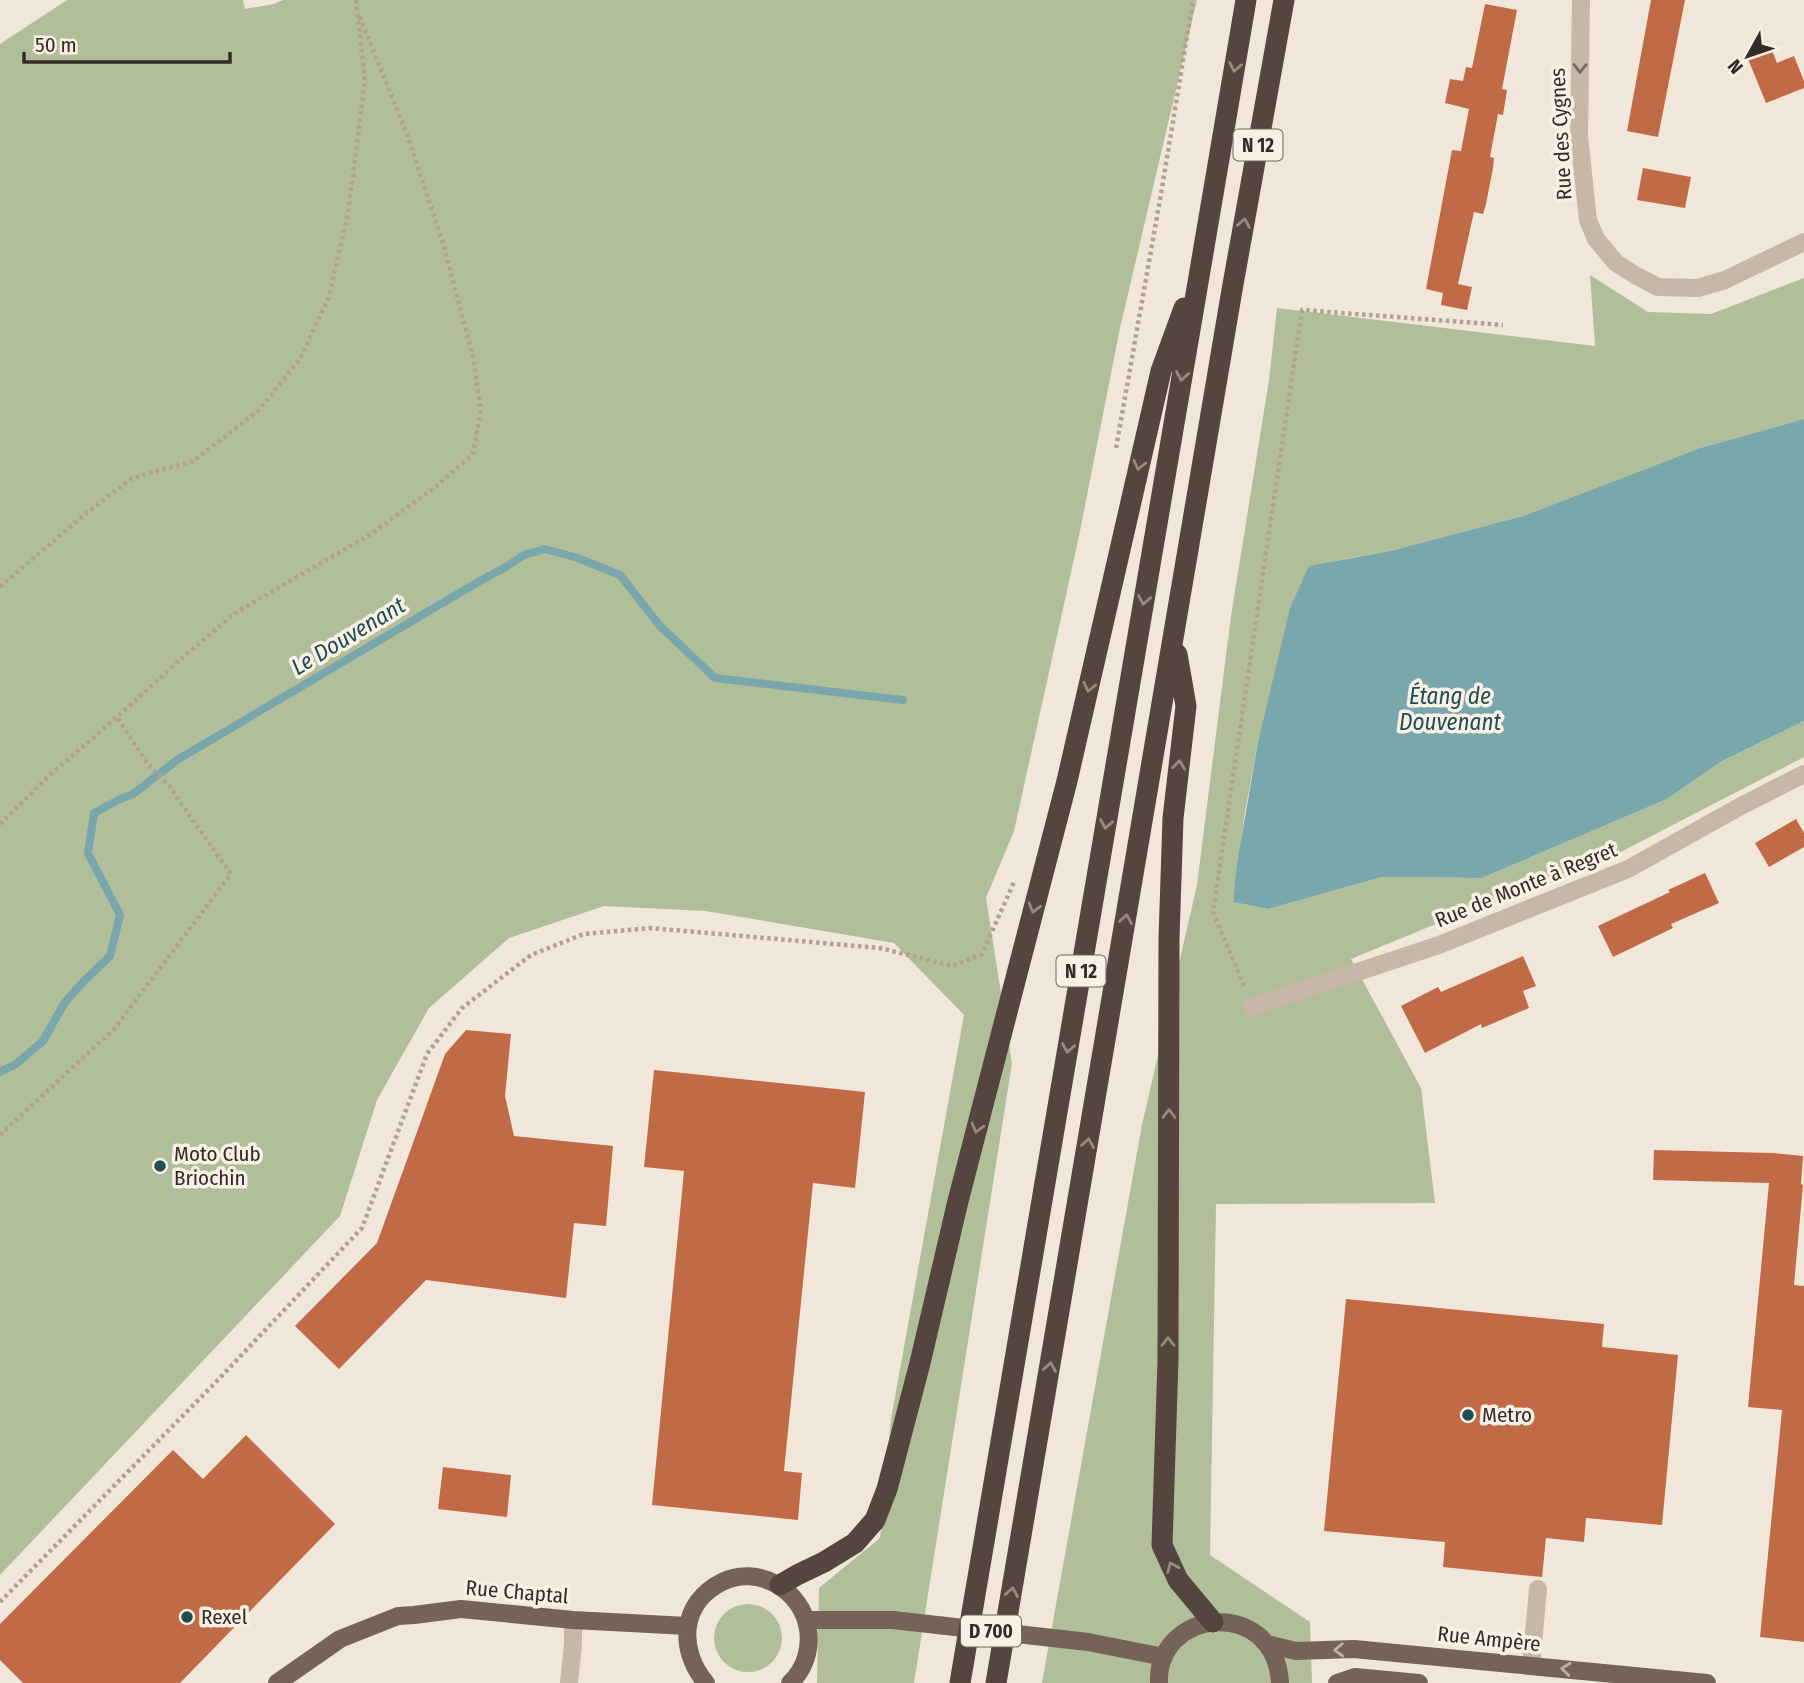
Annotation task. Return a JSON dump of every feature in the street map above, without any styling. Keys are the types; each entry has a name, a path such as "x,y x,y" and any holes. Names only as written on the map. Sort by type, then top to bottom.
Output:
{"highway":[{"name":"N 12","path":"960,1683 1246,0"},
{"name":"N 12","path":"996,1683 1284,0"},
{"path":"780,1585 855,1543 875,1520 887,1489 958,1201 1068,780 1161,371 1202,260"},
{"name":"N 12","path":"1174,637 1186,706 1173,818 1169,925 1168,1360 1163,1545 1178,1580 1213,1622"}],"main road":[{"path":"706,1683 690,1658 687,1643 687,1626 694,1608 706,1592 723,1581 752,1577 780,1585 792,1595 807,1620 808,1652 802,1667 790,1683"},
{"name":"Rue Chaptal","path":"277,1683 340,1639 398,1616 461,1609 573,1620 687,1626"},
{"name":"D 700","path":"807,1620 893,1620 1088,1642 1164,1657"},
{"path":"1159,1683 1158,1675 1164,1657 1176,1640 1192,1628 1213,1622 1227,1622 1255,1633 1266,1643 1275,1656 1280,1671 1280,1683"},
{"name":"Rue Ampère","path":"1266,1643 1296,1651 1354,1649 1707,1683"},
{"path":"1337,1683 1356,1677 1419,1683"}],"street":[{"name":"Rue des Cygnes","path":"1581,0 1579,136 1588,220 1596,239 1616,263 1658,287 1698,288 1725,280 1804,242"},
{"name":"Rue de Monte à Regret","path":"1252,1007 1439,945 1628,869 1804,774"},
{"path":"1531,1666 1538,1589"},
{"path":"569,1683 573,1620"}],"path":[{"path":"0,587 132,478 193,461 258,411 300,359 329,297 348,213 365,80 356,0"},
{"path":"1114,460 1193,0"},
{"path":"0,824 50,776 236,613 371,534 434,488 473,454 481,410 469,344 443,243 412,149 359,15"},
{"path":"1252,1007 1213,912 1302,310 1503,325"},
{"path":"0,1135 114,1029 231,874 169,786 147,763 117,717"},
{"path":"0,1602 214,1384 362,1228 427,1054 462,1008 531,955 584,934 650,929 880,948 952,966 982,954 1017,874"}],"green space":[{"path":"67,0 243,0 245,9 283,0 1197,0 1120,328 1079,536 1014,831 986,898 1012,1063 914,1683 817,1683 819,1588 880,1538 891,1419 964,1015 894,943 706,911 604,906 509,938 429,1008 377,1100 340,1216 0,1575 0,44"},
{"path":"1590,275 1648,312 1711,314 1804,278 1804,419 1700,448 1523,516 1390,551 1335,561 1272,688 1258,742 1245,812 1233,902 1268,909 1382,877 1482,878 1667,799 1722,761 1804,721 1804,757 1584,871 1431,926 1351,959 1421,1088 1435,1203 1216,1204 1210,1555 1310,1622 1312,1683 1042,1683 1142,1125 1197,885 1231,616 1269,380 1277,308 1595,346"},
{"path":"748,1604 761,1607 772,1614 779,1625 782,1638 779,1651 772,1662 761,1669 748,1672 735,1669 724,1662 717,1651 714,1638 717,1625 724,1614 735,1607"}],"water":[{"name":"Étang de Douvenant","path":"1804,419 1804,721 1722,761 1667,799 1482,878 1382,877 1268,909 1233,902 1258,742 1290,608 1309,566 1390,551 1523,516 1700,448"}],"building":[{"path":"1651,0 1685,0 1658,137 1627,131"},
{"path":"1485,4 1517,10 1502,89 1507,90 1503,115 1498,114 1490,157 1494,158 1486,204 1483,214 1474,212 1458,284 1472,287 1467,310 1441,305 1443,293 1426,289 1452,150 1461,151 1469,109 1445,103 1450,79 1463,81 1466,67 1472,68"},
{"path":"1772,50 1777,63 1794,56 1804,88 1766,103 1748,59"},
{"path":"1643,168 1691,177 1685,208 1637,200"},
{"path":"1796,819 1804,833 1804,847 1769,867 1755,843"},
{"path":"1705,873 1719,903 1671,924 1673,928 1613,957 1598,926"},
{"path":"1523,956 1536,986 1523,991 1529,1008 1482,1028 1481,1024 1425,1053 1401,1006 1438,987 1441,992"},
{"path":"466,1030 511,1034 505,1096 514,1136 613,1146 606,1226 574,1223 566,1298 426,1280 339,1369 295,1326 377,1243 445,1054"},
{"path":"654,1070 865,1092 855,1188 813,1183 784,1471 802,1473 798,1520 652,1505 684,1171 644,1167"},
{"path":"1654,1150 1803,1156 1794,1285 1804,1286 1804,1642 1760,1637 1782,1410 1748,1407 1769,1183 1653,1180"},
{"path":"1346,1299 1604,1324 1602,1347 1678,1355 1662,1525 1586,1518 1584,1542 1546,1538 1542,1577 1443,1567 1445,1542 1324,1531"},
{"path":"246,1435 335,1524 180,1683 23,1683 0,1660 0,1624 173,1450 203,1479"},
{"path":"443,1467 511,1475 507,1517 438,1509"}],"waterway":[{"name":"Le Douvenant","path":"0,1072 16,1064 43,1041 65,1002 110,956 120,915 88,853 94,813 133,794 177,760 524,555 545,549 578,558 620,575 660,626 715,678 903,700"}],"place":[{"name":"Moto Club Briochin","path":"160,1166"},
{"name":"Metro","path":"1468,1415"},
{"name":"Rexel","path":"187,1617"}]}
